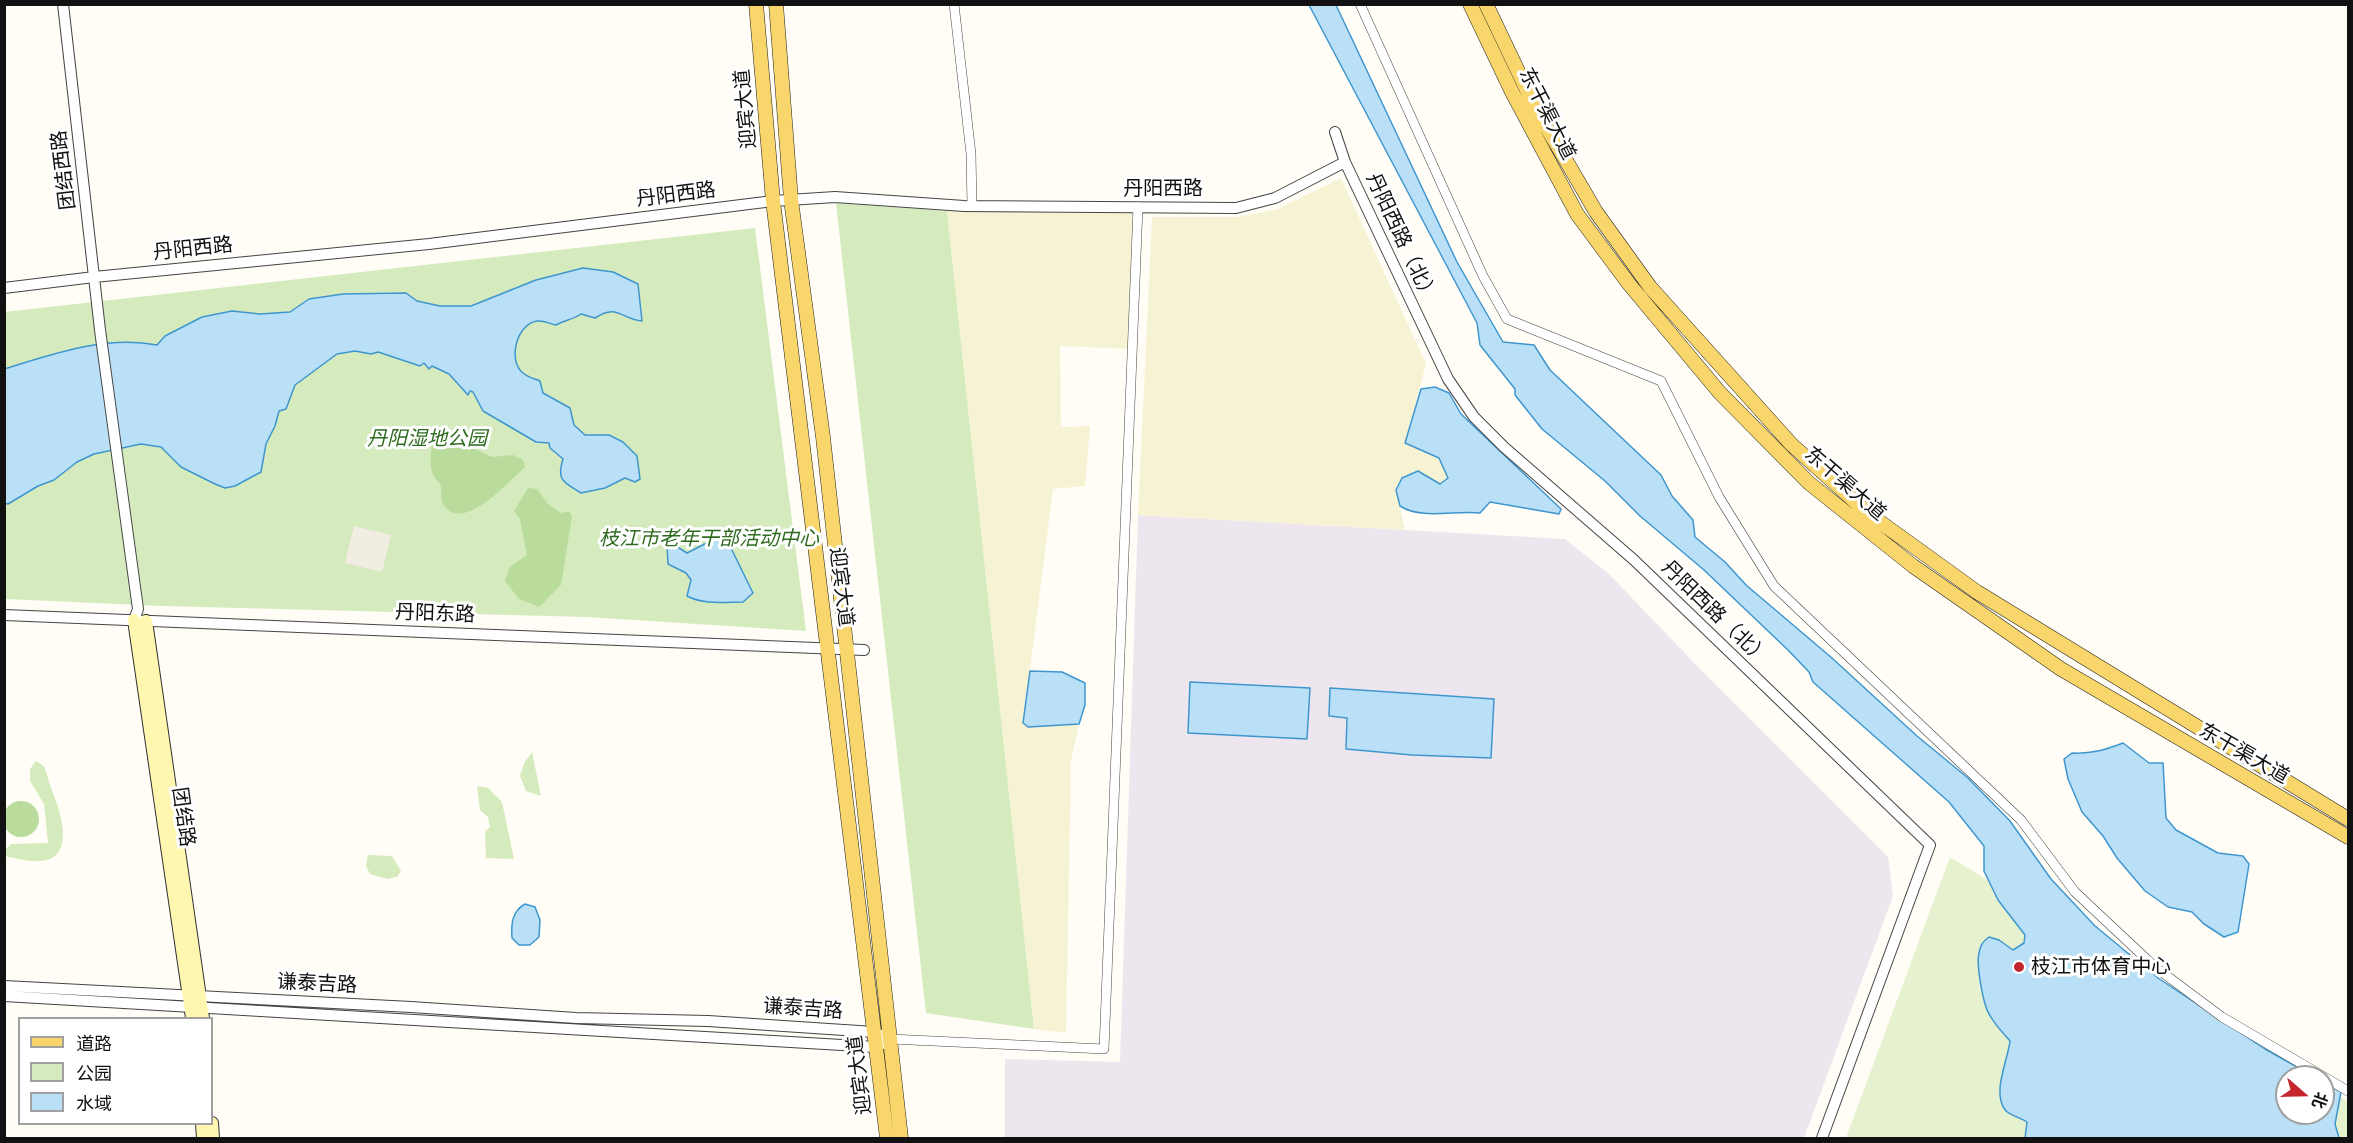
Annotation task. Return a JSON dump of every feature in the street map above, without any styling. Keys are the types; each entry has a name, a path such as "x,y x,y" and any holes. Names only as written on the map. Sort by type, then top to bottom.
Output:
{"main road":[{"name":"迎宾大道","path":"756,4 773,201 887,1138"},
{"name":"迎宾大道","path":"776,4 791,200 823,437 901,1138"},
{"name":"东干渠大道","path":"1470,4 1512,92 1577,214 1629,284 1720,393 1809,483 1913,566 2061,669 2349,837"},
{"name":"东干渠大道","path":"1486,4 1536,109 1596,212 1650,287 1791,444 1869,514 1977,592 2349,819"},
{"name":"团结路","path":"139,617 196,1007"}],"street":[{"name":"团结西路","path":"63,4 116,462 139,617"},
{"path":"954,4 971,154 972,206"},
{"path":"1360,4 1483,276 1507,319 1661,381 1719,497 1774,586 2020,820 2075,892 2155,967 2222,1017 2349,1091"},
{"name":"丹阳西路（北）","path":"1335,132 1345,162 1448,378 1474,417 1504,447 1642,568 1930,844 1822,1138"},
{"name":"丹阳西路","path":"4,288 429,244 773,201 835,197 972,206 1236,208 1275,198 1345,162"},
{"path":"876,1047 890,1039 1104,1049 1138,207"},
{"name":"丹阳东路","path":"4,615 139,617 864,650"},
{"name":"谦泰吉路","path":"4,986 196,1007 708,1021 874,1032 890,1039"},
{"name":"谦泰吉路","path":"4,996 876,1047"}],"shaded area":[{"path":"1341,178 1426,364 1405,443 1439,458 1448,478 1440,484 1396,490 1405,530 1138,515 1152,217 1237,217 1278,209"},
{"path":"947,211 1132,213 1131,349 1060,346 1061,427 1090,426 1085,486 1053,489 1023,723 1028,727 1079,724 1071,761 1066,1033 1034,1029"},
{"path":"1138,515 1565,539 1608,573 1703,672 1888,857 1893,896 1804,1138 1005,1138 1005,1059 1120,1062"},
{"path":"354,526 391,535 382,572 345,563"}],"green space":[{"path":"836,203 947,211 1034,1029 926,1013"},
{"name":"丹阳湿地公园","path":"755,228 806,631 587,617 163,606 5,599 4,312"},
{"path":"466,430 479,434 475,449 492,457 513,455 523,460 525,467 486,502 462,513 452,512 444,505 440,485 433,475 432,443 433,439 446,431"},
{"path":"528,488 537,489 548,504 561,513 569,511 572,516 561,585 539,607 519,599 505,581 510,567 527,555 520,519 514,511"},
{"path":"532,752 541,796 526,791 520,776 524,763"},
{"path":"36,761 46,771 63,831 60,849 55,856 44,861 5,856 5,850 11,844 48,843 44,804 30,781 30,769"},
{"path":"477,786 488,788 502,802 514,859 486,858 485,832 490,827 488,817 480,810"},
{"path":"21,801 34,806 39,819 34,832 21,837 8,832 3,819 8,806"},
{"path":"368,855 392,856 401,871 397,877 387,879 370,874 366,866"},
{"name":"枝江市体育中心","path":"1950,857 2288,1065 2275,1065 2275,1125 2335,1125 2335,1094 2348,1102 2348,1138 1846,1138"}],"water":[{"path":"1309,5 1336,5 1457,262 1503,342 1534,345 1550,370 1661,475 1672,496 1693,520 1695,537 1917,736 1968,778 2010,821 2051,879 2095,926 2158,978 2265,1049 2294,1065 2275,1065 2275,1125 2335,1124 2339,1138 2025,1138 2027,1122 2006,1111 2002,1104 2000,1086 2010,1041 1994,1022 1984,1002 1978,958 1981,945 1989,937 1999,940 2013,950 2024,943 2025,935 1998,900 1984,871 1984,846 1949,802 1813,682 1809,672 1789,651 1704,570 1640,516 1605,481 1542,429 1515,395 1515,389 1480,345 1477,323"},
{"path":"583,268 613,272 638,284 642,321 609,312 595,318 581,314 556,325 537,321 530,324 520,335 516,343 516,360 523,373 540,381 543,393 570,408 574,425 585,435 609,435 623,442 637,456 640,479 635,482 625,478 605,488 581,493 561,477 563,459 550,448 549,443 536,442 483,411 473,392 470,391 468,395 449,374 432,366 429,369 424,363 420,366 378,352 371,354 355,351 337,354 295,385 286,409 279,411 266,444 261,472 235,486 225,488 215,484 181,467 161,447 141,444 94,454 77,462 54,480 38,486 8,504 4,503 4,369 60,352 99,344 118,342 157,345 165,336 202,317 232,311 260,314 290,312 309,299 343,294 406,293 417,301 440,306 471,306 536,280"},
{"path":"1435,387 1449,393 1461,414 1561,509 1559,514 1490,502 1480,513 1428,514 1400,506 1396,490 1402,478 1418,471 1440,484 1448,478 1439,458 1405,443 1421,389"},
{"path":"722,535 728,542 753,593 743,602 707,602 687,596 691,580 686,573 668,564 667,545 676,541 679,548 687,553"},
{"path":"1030,671 1062,672 1085,683 1085,705 1079,724 1028,727 1023,723"},
{"path":"1190,682 1310,688 1307,739 1188,733"},
{"path":"1330,688 1494,699 1491,758 1412,755 1346,749 1347,718 1329,716"},
{"path":"2123,743 2149,763 2163,763 2166,818 2176,830 2218,853 2243,856 2249,864 2238,932 2224,937 2204,924 2192,912 2168,907 2145,891 2082,812 2068,779 2064,759 2072,753 2098,751"},
{"path":"525,904 535,907 540,920 539,937 530,945 519,945 512,938 512,923 517,910"},
{"path":"2335,1088 2341,1092 2335,1124"}],"place":[{"name":"枝江市体育中心","path":"2019,967"}],"park label":[{"name":"枝江市老年干部活动中心","path":"709,539"}]}
